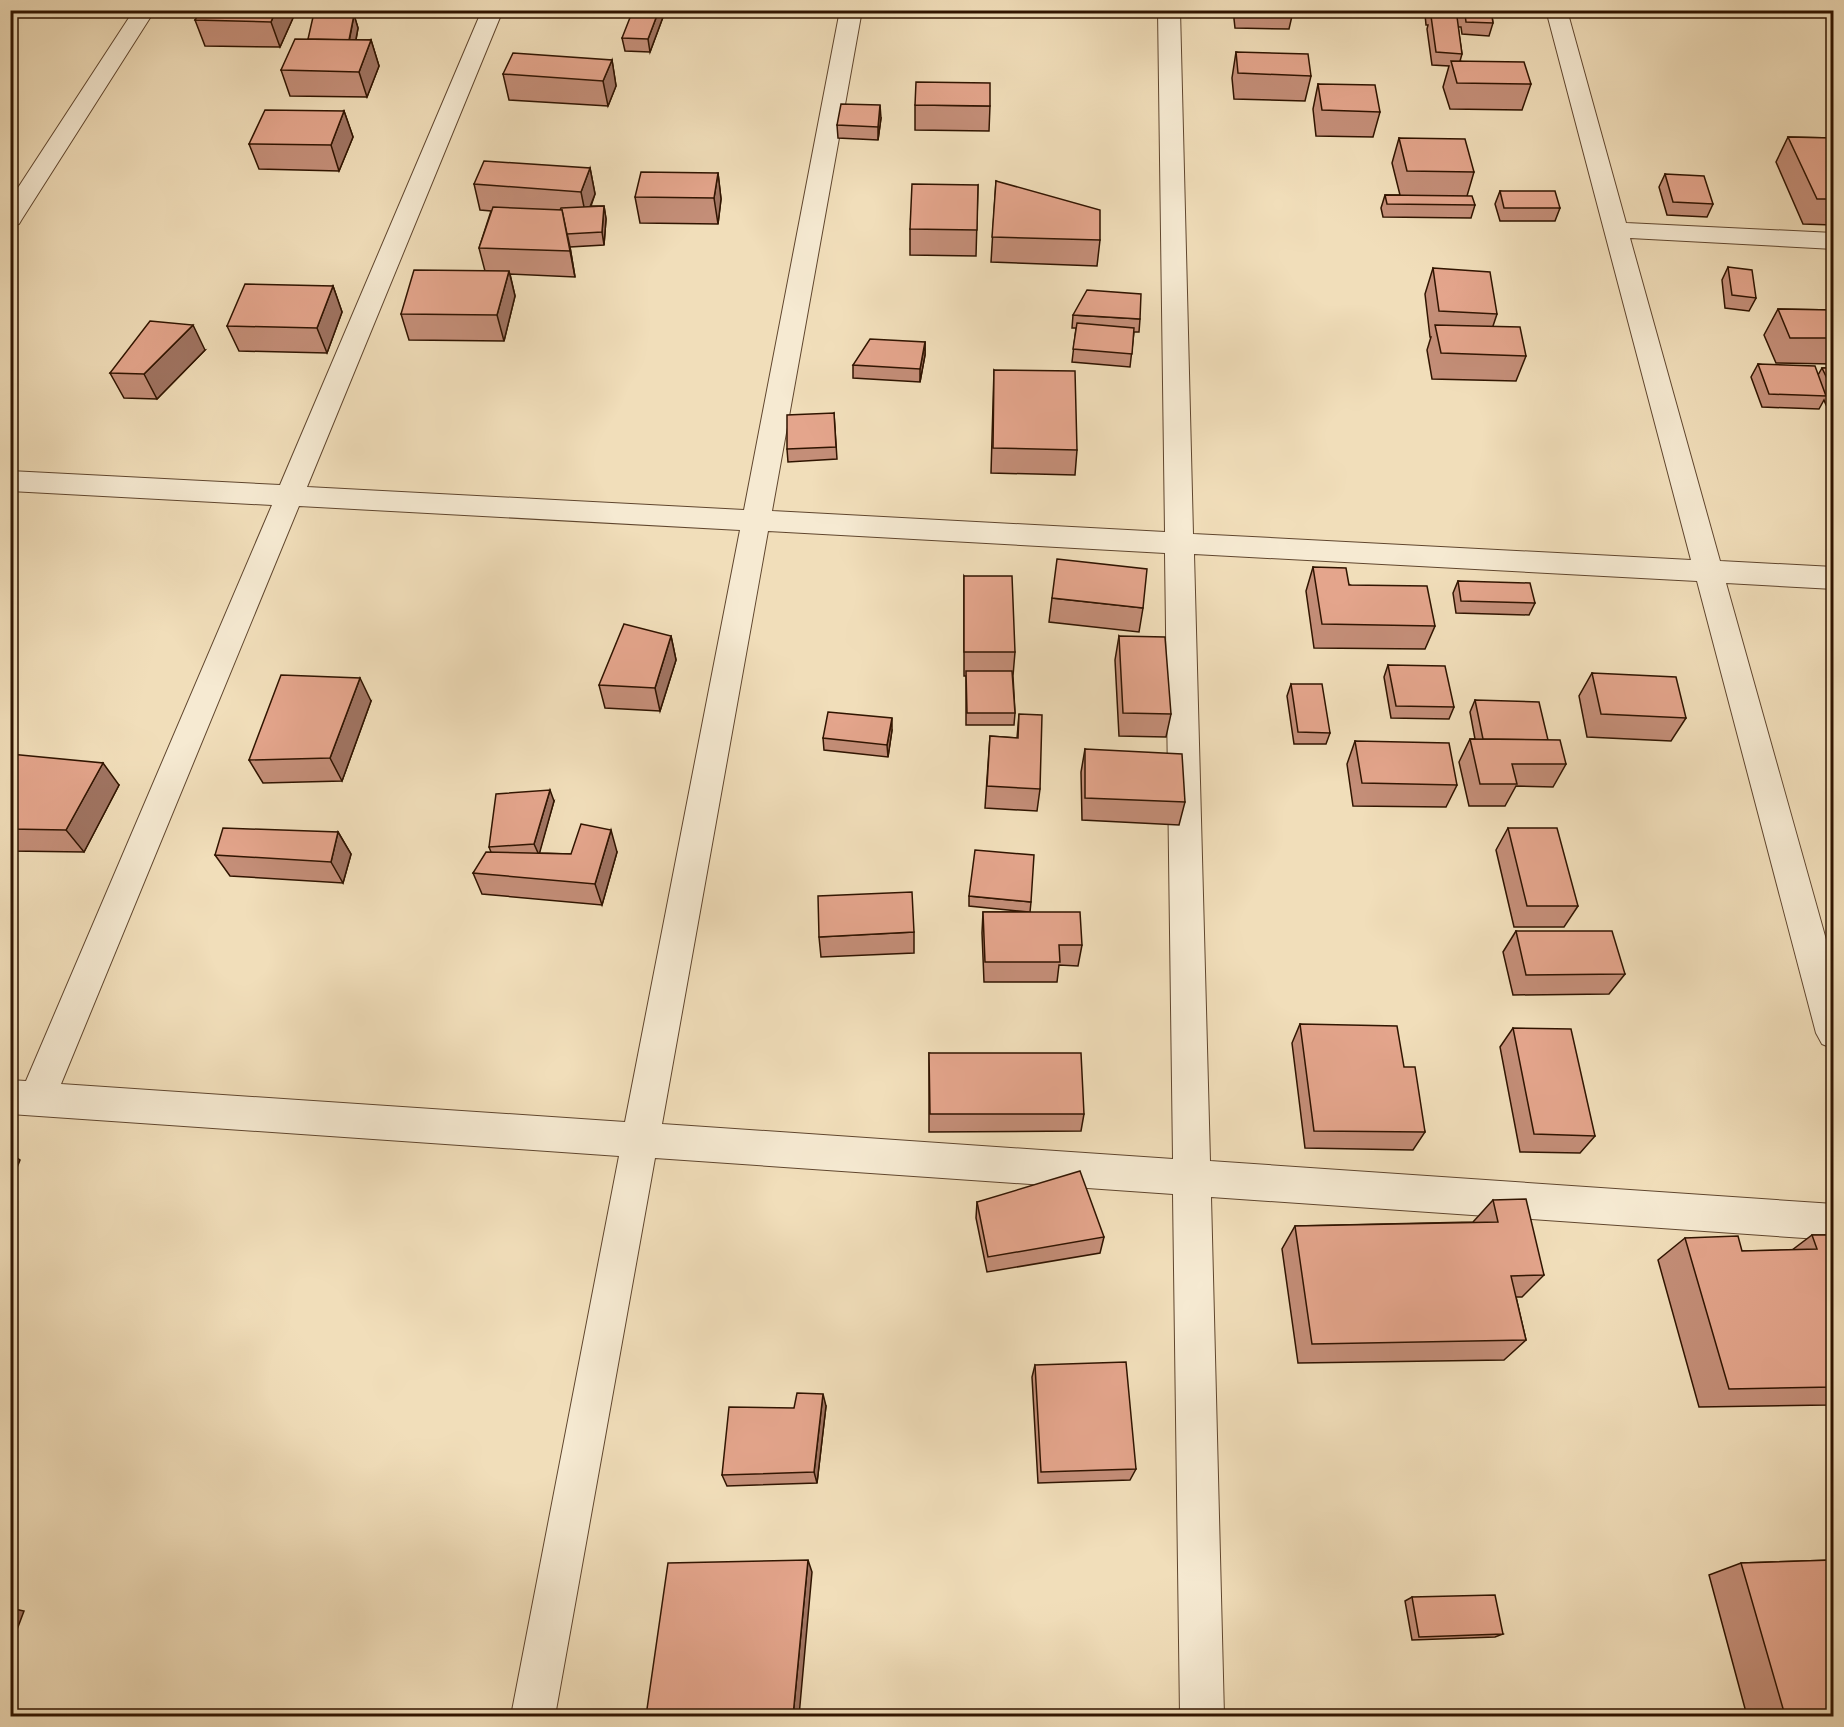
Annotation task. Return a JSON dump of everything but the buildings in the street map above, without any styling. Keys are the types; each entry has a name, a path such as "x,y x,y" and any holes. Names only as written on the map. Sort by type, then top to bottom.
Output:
{"street":[{"path":"10,219 145,10"},
{"path":"493,10 290,496 24,1098 1833,1222"},
{"path":"533,1716 851,10"},
{"path":"1168,10 1202,1716"},
{"path":"1556,10 1833,1033"},
{"path":"1616,230 1833,242"},
{"path":"10,481 1833,578"}]}
